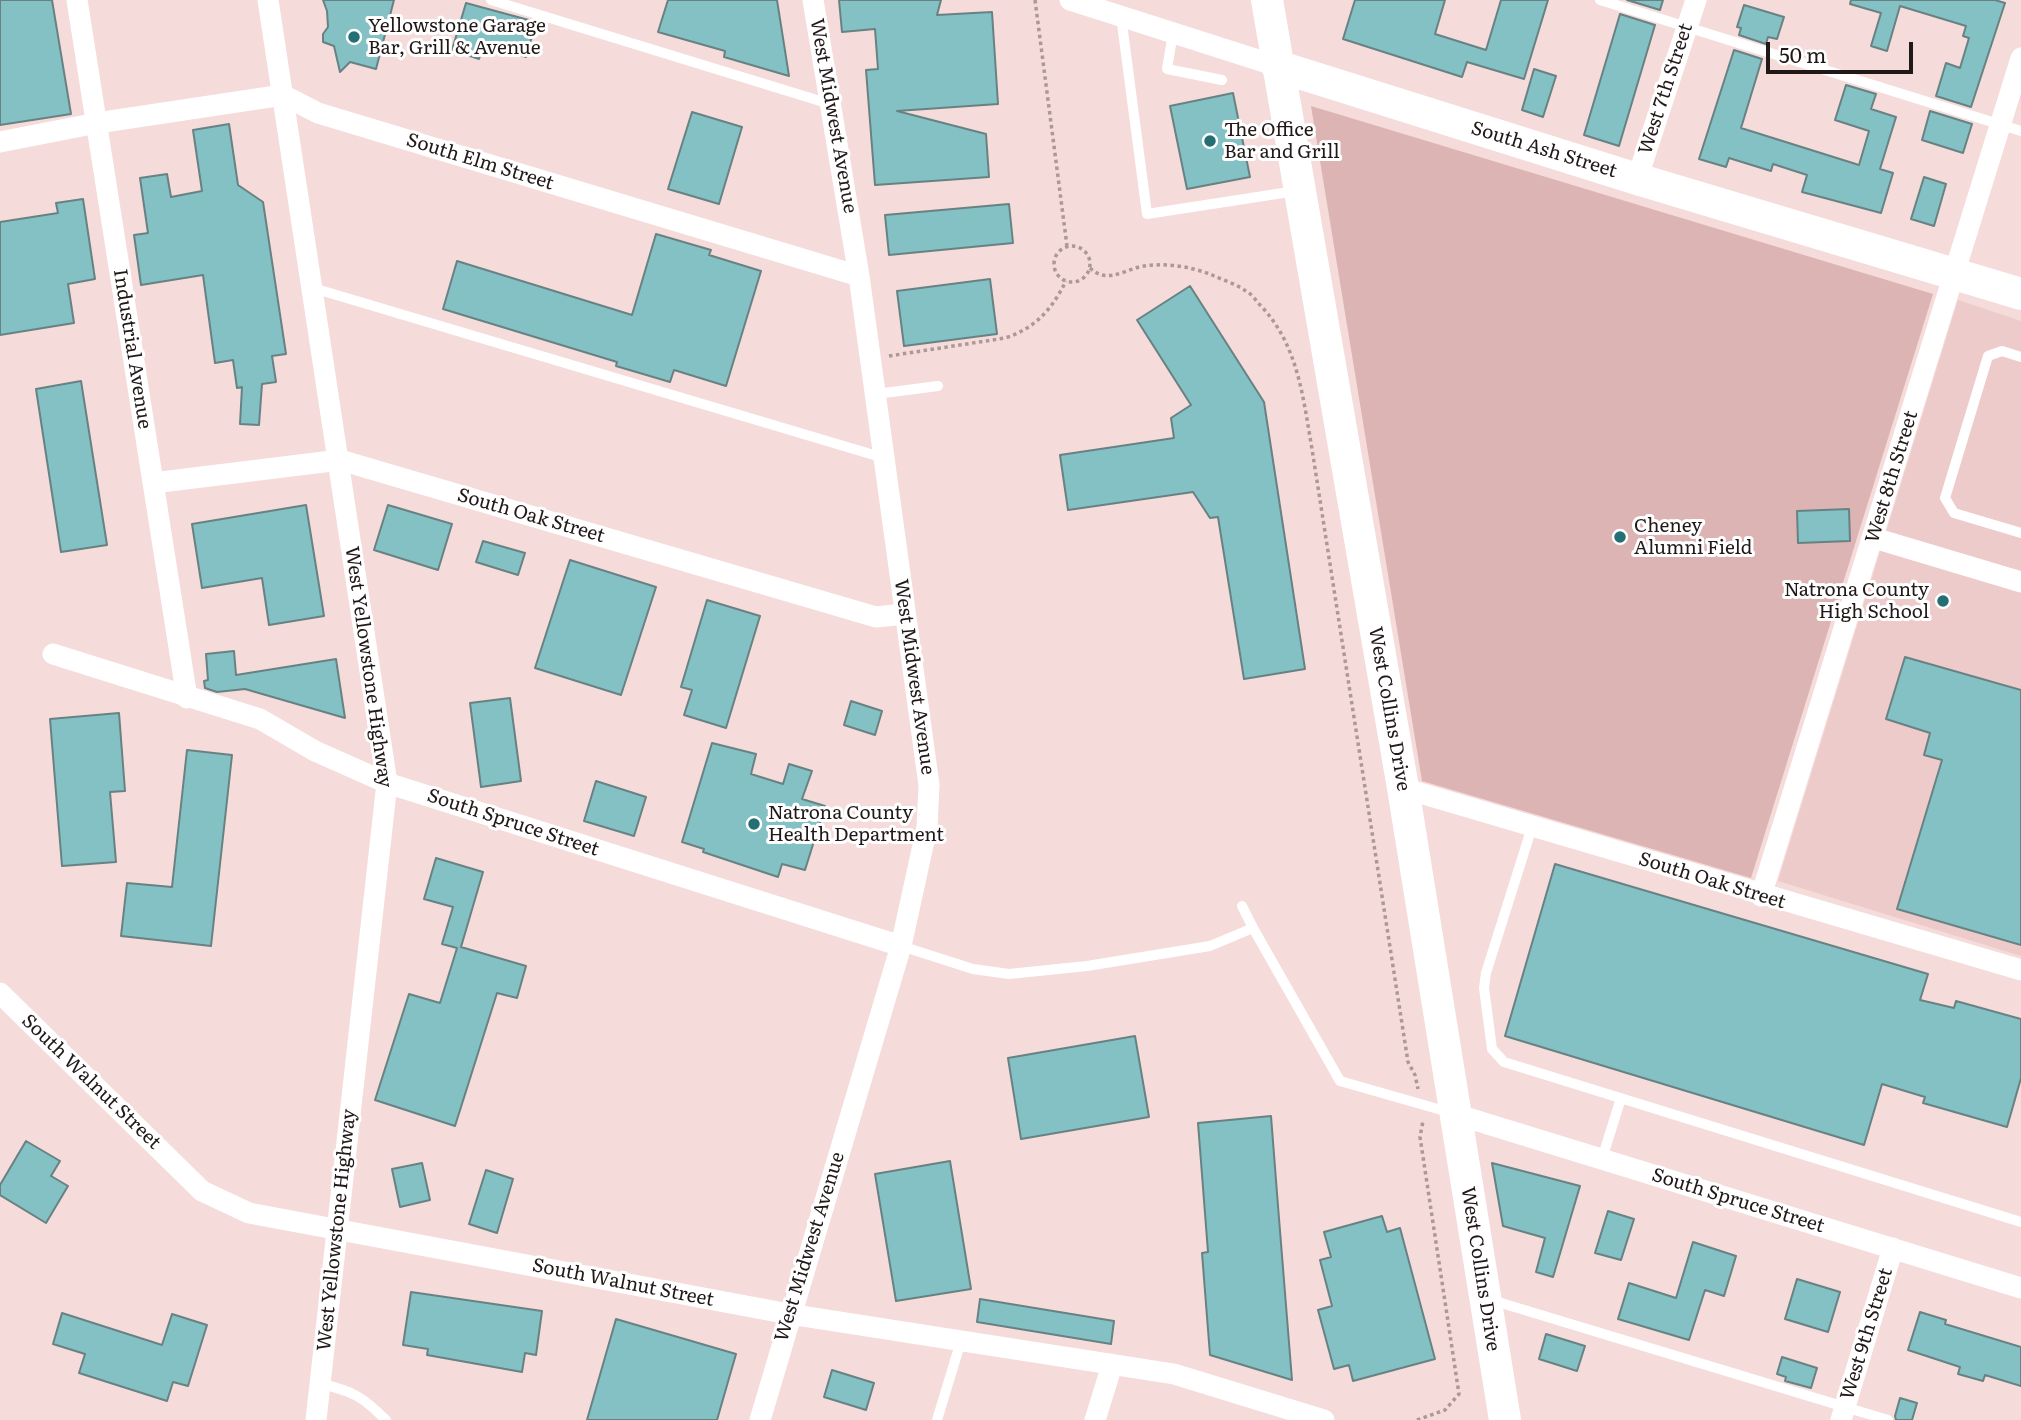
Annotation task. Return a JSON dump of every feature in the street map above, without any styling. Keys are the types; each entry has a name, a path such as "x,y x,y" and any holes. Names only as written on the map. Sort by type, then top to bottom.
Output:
{"main road":[{"name":"West Collins Drive","path":"1267,0 1403,788 1505,1420"},
{"name":"South Ash Street","path":"1277,66 1637,179 2021,294"}],"street":[{"name":"Industrial Avenue","path":"77,0 187,698"},
{"name":"West Yellowstone Highway","path":"268,0 387,783 316,1420"},
{"name":"West Midwest Avenue","path":"760,1420 789,1314 901,946 927,827 929,785 904,614 881,393 813,0"},
{"name":"South Ash Street","path":"1070,0 1277,66"},
{"name":"West 7th Street","path":"1637,179 1696,0"},
{"name":"West 8th Street","path":"1761,896 1955,274 2011,128 2021,58"},
{"path":"0,142 97,123 283,95"},
{"name":"South Elm Street","path":"283,95 318,113 859,276"},
{"name":"South Oak Street","path":"153,483 340,460 876,617 904,614"},
{"path":"1874,538 2021,582"},
{"name":"South Spruce Street","path":"53,654 260,719 315,751 387,783 901,946"},
{"name":"South Oak Street","path":"1403,788 1761,896 2021,970"},
{"name":"South Walnut Street","path":"0,993 202,1191 249,1213 789,1314 1174,1374 1324,1420"},
{"name":"South Spruce Street","path":"1455,1114 2021,1288"},
{"name":"West 9th Street","path":"1843,1413 1893,1248"},
{"path":"1095,1420 1112,1365"}],"lane":[{"path":"491,0 831,104"},
{"path":"1600,0 2011,128"},
{"path":"1121,16 1147,214 1299,191"},
{"path":"1173,33 1167,69 1222,80"},
{"path":"313,288 886,458"},
{"path":"2021,357 2002,351 1988,356 1945,498 1954,513 2021,533"},
{"path":"881,393 938,386"},
{"path":"1532,827 1486,973 1484,988 1492,1049 1504,1062 2021,1222"},
{"path":"1242,906 1340,1081 1455,1114"},
{"path":"901,946 973,969 1009,974 1210,946 1253,928"},
{"path":"1602,1159 1621,1098"},
{"path":"1485,1298 1843,1413 1888,1420"},
{"path":"937,1420 961,1342"},
{"path":"320,1384 364,1398 387,1420"}],"path":[{"path":"1035,0 1067,246"},
{"path":"1067,246 1080,247 1088,256 1090,268 1083,278 1072,282 1057,275 1054,263 1058,253 1067,246"},
{"path":"1090,268 1104,277 1141,267 1186,267 1247,291 1275,321 1300,379 1408,1062 1415,1075 1422,1105 1423,1125 1420,1137 1458,1394 1446,1410 1417,1420"},
{"path":"881,393 891,356 1005,338 1020,333 1046,314 1066,281"}],"shaded area":[{"name":"Cheney Alumni Field","path":"1311,106 1933,294 1751,878 1422,781"},
{"name":"Natrona County High School","path":"1958,300 2021,321 2021,956 1778,881"}],"building":[{"path":"0,0 52,0 71,114 0,125"},
{"name":"Yellowstone Garage Bar, Grill & Avenue","path":"323,0 394,0 376,69 350,62 340,72 334,46 323,42 323,34 328,27"},
{"path":"668,0 777,0 789,76 724,57 725,51 658,32"},
{"path":"839,0 941,0 937,15 992,12 998,104 897,111 986,134 989,177 875,185 866,70 878,69 875,29 842,32"},
{"path":"1355,0 1445,0 1435,34 1486,50 1501,0 1548,0 1524,79 1467,62 1462,77 1343,39"},
{"path":"1627,0 1663,0 1660,10"},
{"path":"1851,0 1995,0 2005,3 1971,107 1936,96 1946,63 1960,68 1969,38 1963,36 1966,26 1900,6 1887,51 1871,46 1881,13 1850,4"},
{"path":"466,3 536,22 526,57 484,44 479,59 452,50"},
{"path":"1744,5 1784,17 1777,39 1768,37 1766,44 1739,35 1741,28 1737,27"},
{"path":"1620,14 1655,25 1619,146 1584,135"},
{"path":"1734,50 1762,59 1741,128 1859,165 1869,131 1835,120 1846,85 1876,94 1871,109 1896,117 1880,169 1893,173 1881,213 1802,192 1807,175 1773,164 1771,171 1729,158 1726,167 1699,159"},
{"path":"1534,69 1556,76 1543,117 1522,110"},
{"name":"The Office Bar and Grill","path":"1233,93 1250,177 1187,189 1170,106"},
{"path":"1930,111 1972,124 1963,153 1922,140"},
{"path":"692,112 742,127 719,204 668,189"},
{"path":"229,124 238,185 263,202 286,354 272,356 276,382 262,384 259,425 240,424 242,387 237,388 233,360 215,363 203,275 141,285 134,235 148,233 140,178 167,174 171,197 202,191 193,130"},
{"path":"1924,177 1946,184 1934,226 1911,219"},
{"path":"83,199 95,279 68,284 74,323 0,335 0,222 58,213 56,203"},
{"path":"1009,204 1013,243 889,255 885,215"},
{"path":"656,234 711,250 709,255 761,271 726,386 674,370 670,382 616,366 617,362 443,309 457,261 632,315"},
{"path":"990,279 997,334 904,346 897,291"},
{"path":"1190,286 1264,402 1305,669 1244,679 1218,517 1210,518 1193,492 1068,510 1060,455 1174,438 1171,418 1191,405 1137,320"},
{"path":"81,381 107,545 61,552 36,389"},
{"path":"306,505 324,616 269,625 262,578 202,588 192,524"},
{"path":"388,505 452,524 438,570 374,550"},
{"path":"1849,509 1850,541 1798,543 1797,511"},
{"path":"483,541 525,553 518,575 476,562"},
{"path":"570,560 656,587 621,695 535,668"},
{"path":"707,600 760,616 726,728 684,715 692,690 681,687"},
{"path":"234,651 236,675 336,659 345,718 245,689 217,692 205,688 204,681 208,680 206,654"},
{"path":"1905,657 2021,690 2021,945 1897,909 1942,760 1924,755 1930,733 1886,719"},
{"path":"510,698 521,781 481,787 470,703"},
{"path":"851,701 882,711 875,735 844,725"},
{"path":"119,713 125,791 110,792 116,862 62,866 50,719"},
{"name":"Natrona County Health Department","path":"712,743 756,754 751,774 783,784 789,764 812,771 802,799 825,806 805,870 782,864 778,877 703,852 704,849 682,842"},
{"path":"187,750 232,755 211,946 121,936 127,883 172,887"},
{"path":"596,781 646,797 634,836 584,821"},
{"path":"436,858 483,872 461,947 526,966 517,998 497,993 455,1126 375,1100 409,994 440,1003 457,948 442,944 453,907 424,899"},
{"path":"1555,864 1928,974 1920,1000 1954,1008 1956,1001 2021,1019 2021,1078 2007,1127 1923,1103 1925,1097 1882,1084 1864,1145 1505,1036"},
{"path":"1135,1036 1149,1117 1021,1139 1008,1058"},
{"path":"1271,1116 1292,1380 1210,1355 1202,1253 1208,1252 1198,1123"},
{"path":"26,1141 60,1161 51,1176 68,1186 46,1223 0,1195 0,1185"},
{"path":"950,1161 971,1289 896,1301 875,1174"},
{"path":"422,1163 430,1200 400,1207 392,1169"},
{"path":"1492,1163 1580,1186 1553,1277 1536,1272 1545,1238 1503,1226"},
{"path":"486,1170 513,1179 497,1233 469,1224"},
{"path":"1608,1211 1634,1219 1621,1260 1595,1253"},
{"path":"1382,1216 1387,1232 1400,1228 1435,1359 1353,1381 1349,1365 1334,1369 1318,1310 1332,1306 1320,1260 1331,1257 1324,1232"},
{"path":"1693,1242 1736,1256 1724,1296 1705,1290 1689,1340 1618,1319 1629,1283 1676,1298"},
{"path":"1797,1279 1840,1292 1828,1332 1785,1319"},
{"path":"411,1292 542,1311 536,1355 525,1353 522,1372 427,1355 428,1349 403,1345"},
{"path":"980,1299 1114,1321 1111,1344 977,1322"},
{"path":"1920,1312 1946,1320 1945,1324 2021,1347 2021,1386 1985,1375 1983,1381 1958,1374 1960,1367 1908,1350"},
{"path":"62,1313 162,1345 172,1314 207,1325 188,1386 173,1382 167,1401 79,1373 85,1354 53,1344"},
{"path":"616,1319 736,1354 717,1420 587,1420"},
{"path":"1546,1334 1585,1346 1577,1371 1539,1359"},
{"path":"1782,1357 1817,1368 1811,1388 1785,1381 1786,1377 1777,1374"},
{"path":"832,1370 874,1383 866,1410 824,1397"},
{"path":"1900,1398 1917,1403 1912,1420 1896,1420"}],"place":[{"name":"Yellowstone Garage Bar, Grill & Avenue","path":"354,37"},
{"name":"The Office Bar and Grill","path":"1210,141"},
{"name":"Cheney Alumni Field","path":"1620,537"},
{"name":"Natrona County High School","path":"1943,601"},
{"name":"Natrona County Health Department","path":"754,824"}]}
